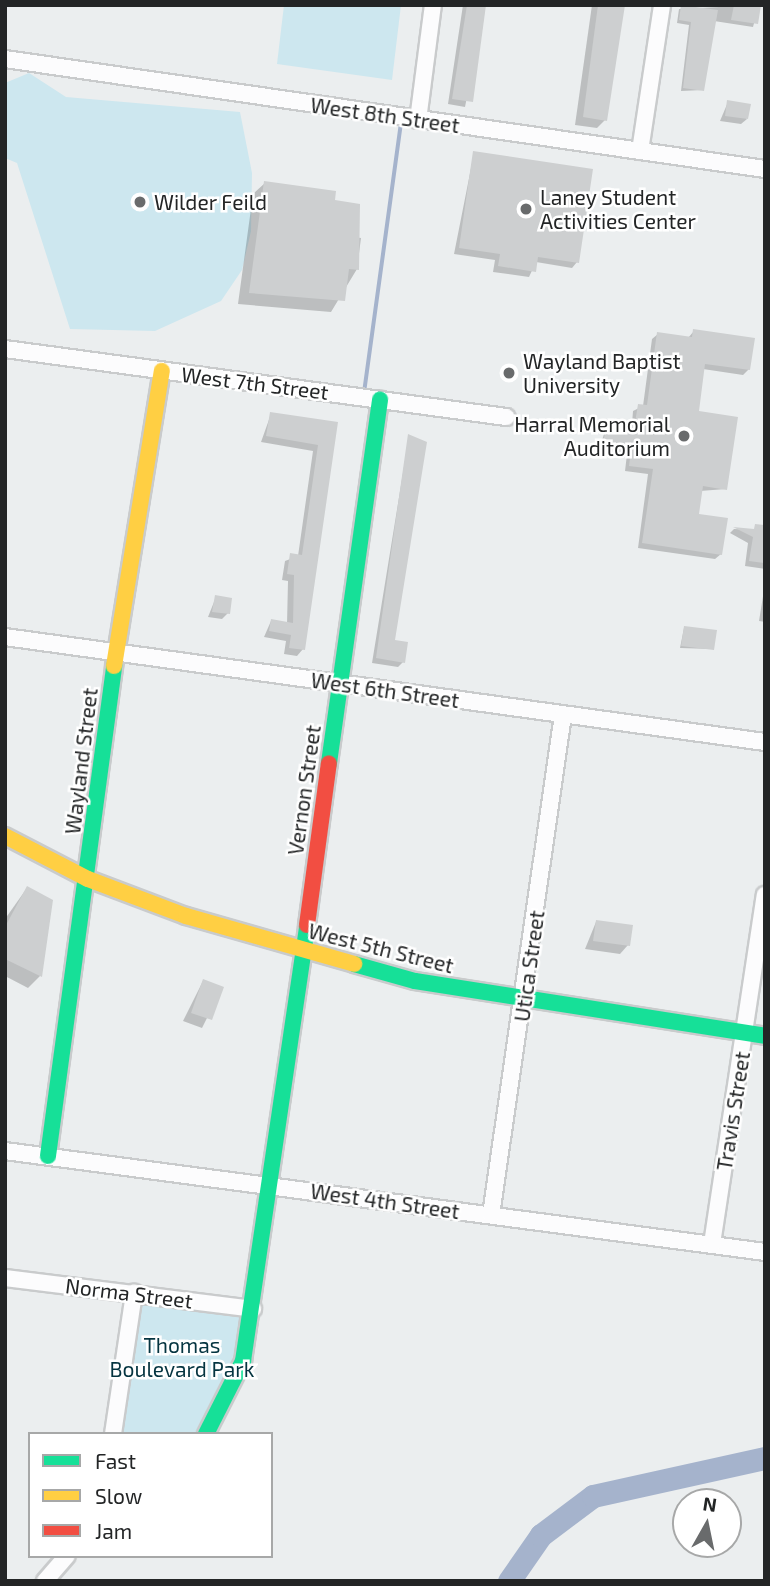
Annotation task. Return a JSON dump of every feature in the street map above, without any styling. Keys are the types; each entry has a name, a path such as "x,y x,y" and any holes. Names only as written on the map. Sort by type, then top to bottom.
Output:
{"street":[{"path":"418,120 433,5"},
{"path":"640,151 662,5"},
{"name":"West 8th Street","path":"5,59 765,169"},
{"name":"West 7th Street","path":"5,349 506,417"},
{"name":"Wayland Street","path":"48,1156 88,878 116,653 162,371"},
{"name":"Vernon Street","path":"208,1432 222,1413 243,1361 253,1308 380,400"},
{"name":"West 6th Street","path":"5,637 765,742"},
{"name":"Utica Street","path":"491,1215 525,1000 563,715"},
{"name":"West 5th Street","path":"5,836 88,878 303,951 415,981 765,1036"},
{"name":"Travis Street","path":"712,1244 765,895"},
{"name":"West 4th Street","path":"5,1151 765,1252"},
{"name":"Norma Street","path":"5,1278 253,1308"},
{"path":"113,1432 134,1293"},
{"path":"44,1581 65,1558"}],"green space":[{"path":"284,5 401,5 392,80 277,64"},
{"name":"Wilder Feild","path":"29,73 66,97 240,112 252,173 251,231 242,270 221,301 155,331 70,329 17,163 5,158 5,83"},
{"name":"Thomas Boulevard Park","path":"135,1296 251,1310 204,1432 116,1432"}],"building":[{"path":"467,5 486,5 473,102 452,99"},
{"path":"598,5 625,5 607,121 583,117"},
{"path":"681,5 718,10 704,91 683,88 691,22 679,20"},
{"path":"734,5 761,5 758,24 731,20"},
{"path":"727,100 751,104 748,119 725,116"},
{"name":"Laney Student Activities Center","path":"473,151 593,169 579,263 538,257 536,272 498,266 500,254 459,248"},
{"path":"264,181 336,191 335,200 360,204 359,270 349,269 345,301 249,293"},
{"name":"Harral Memorial Auditorium","path":"693,329 755,338 750,370 705,364 699,411 738,417 727,490 703,486 699,514 728,518 722,555 642,543 653,469 629,466 631,449 603,445 607,419 635,423 638,404 647,405 657,332 692,337"},
{"path":"270,412 338,422 305,650 289,648 291,635 269,631 271,619 293,623 294,575 287,574 290,553 302,555 318,445 266,436"},
{"path":"408,434 427,442 395,640 408,642 405,663 376,658"},
{"path":"755,524 765,525 765,563 749,561 753,537 733,527 754,529"},
{"path":"215,595 232,598 230,614 212,612"},
{"path":"684,626 717,630 714,650 681,646"},
{"path":"27,886 53,900 42,977 5,959 5,927"},
{"path":"596,920 633,925 630,946 593,941"},
{"path":"203,979 224,987 212,1020 191,1013"}],"waterway":[{"path":"364,393 401,123"},
{"path":"509,1581 541,1535 593,1496 765,1458"}],"traffic: fast":[{"path":"329,763 380,400"},
{"path":"48,1156 114,666"},
{"path":"207,1432 243,1361 307,925"},
{"path":"354,964 415,981 765,1036"}],"traffic: slow":[{"path":"114,666 162,371"},
{"path":"5,836 88,879 186,916 354,964"}],"traffic: jam":[{"path":"307,925 329,763"}],"place":[{"name":"Wilder Feild","path":"140,202"},
{"name":"Laney Student Activities Center","path":"526,209"},
{"name":"Wayland Baptist University","path":"509,373"},
{"name":"Harral Memorial Auditorium","path":"684,436"}]}
